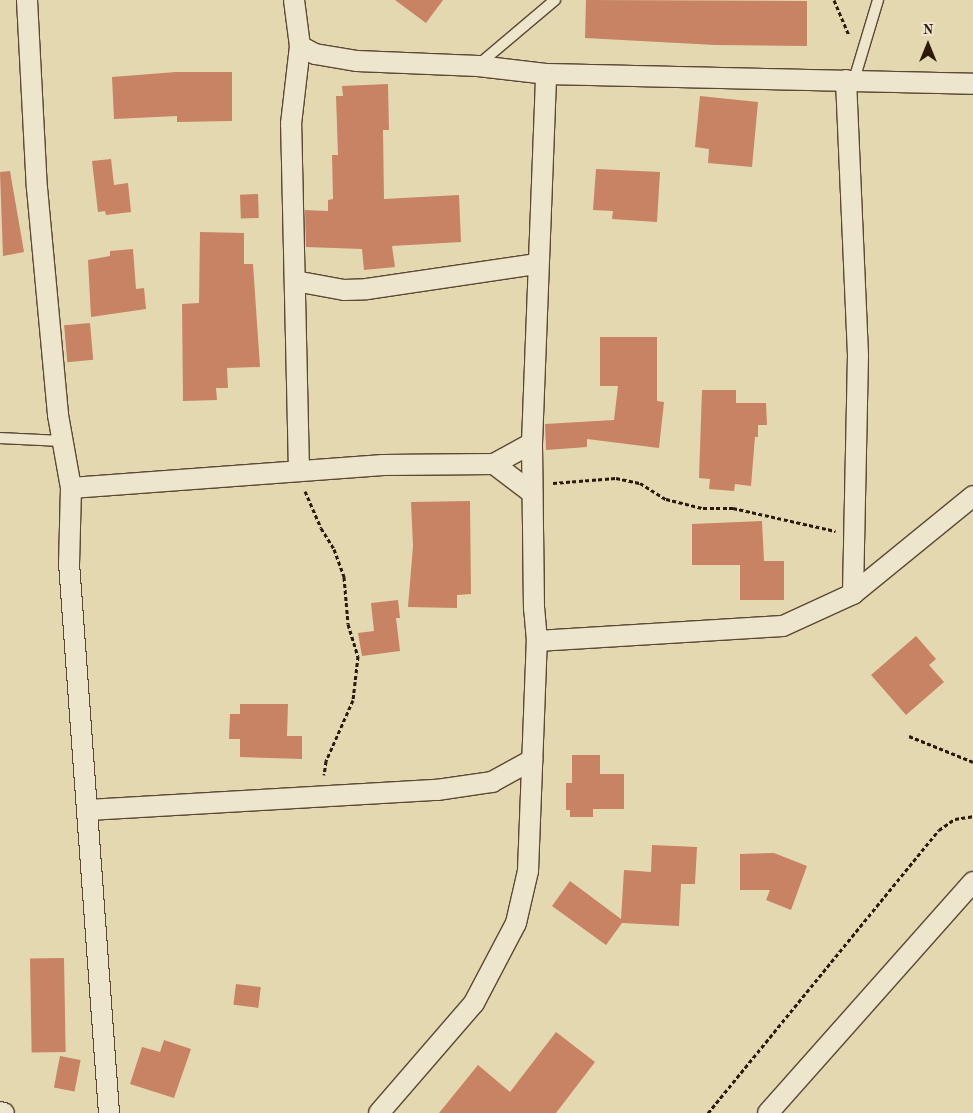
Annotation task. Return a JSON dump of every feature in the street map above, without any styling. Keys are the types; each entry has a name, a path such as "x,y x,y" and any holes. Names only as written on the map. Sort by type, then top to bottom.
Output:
{"street":[{"path":"27,0 37,188 62,441 71,488 69,563 109,1113"},
{"path":"294,0 300,46 291,124 299,471"},
{"path":"300,46 315,54 357,61 478,66 546,74 973,84"},
{"path":"379,1113 474,1003 516,922 528,871 537,641 532,443 537,264 546,74"},
{"path":"850,80 858,355 853,594"},
{"path":"295,281 344,290 367,289 537,264"},
{"path":"71,488 383,465 494,464 532,443"},
{"path":"494,464 532,488"},
{"path":"537,641 783,626 853,594 973,496"},
{"path":"88,810 437,790 492,782 532,760"},
{"path":"768,1113 870,1002 973,882"},
{"path":"0,1112 4,1113"}],"lane":[{"path":"478,66 555,0"},
{"path":"850,80 878,0"},
{"path":"0,438 62,441"}],"path":[{"path":"834,0 858,59"},
{"path":"299,471 306,497 334,549 344,577 348,624 358,656 353,700 326,761 321,796"},
{"path":"532,488 616,478 640,482 666,499 685,504 703,508 733,508 854,534"},
{"path":"909,736 973,762"},
{"path":"708,1113 939,830 955,819 973,816"}],"building":[{"path":"395,0 443,0 426,23"},
{"path":"586,0 807,1 807,46 715,45 585,38"},
{"path":"176,72 232,72 232,121 177,122 177,116 114,119 112,77"},
{"path":"388,84 389,130 383,130 384,199 459,195 461,242 392,246 395,267 364,270 362,249 306,247 305,210 328,211 328,200 333,199 332,155 338,155 336,96 343,96 342,86"},
{"path":"700,96 758,102 752,167 708,163 709,149 695,147"},
{"path":"111,159 114,185 128,183 131,212 106,215 105,211 98,212 92,161"},
{"path":"596,169 660,172 657,222 612,219 613,211 593,210"},
{"path":"10,171 24,252 3,256 0,172"},
{"path":"258,194 259,218 241,219 240,195"},
{"path":"200,232 244,233 244,264 253,264 260,367 227,368 228,388 216,388 217,400 183,401 182,304 199,303"},
{"path":"133,249 136,289 144,288 146,309 91,317 88,260 110,256 110,251"},
{"path":"90,323 93,360 67,362 64,325"},
{"path":"600,337 657,337 657,401 664,402 659,448 587,439 587,447 546,450 545,424 614,420 618,386 600,386"},
{"path":"702,390 736,390 736,403 766,403 767,425 758,425 758,437 755,437 751,486 735,484 734,491 709,489 710,479 699,478"},
{"path":"470,501 471,594 457,595 457,608 408,607 413,546 411,502"},
{"path":"762,521 764,561 784,561 784,600 740,600 740,565 692,565 692,524"},
{"path":"398,600 400,618 396,618 400,651 362,656 358,633 374,631 371,603"},
{"path":"916,636 936,659 929,665 944,682 906,715 871,675"},
{"path":"240,704 288,704 287,736 302,736 302,759 240,757 240,739 229,739 230,714 240,714"},
{"path":"572,755 600,755 600,774 624,774 624,809 593,809 593,817 570,817 570,810 566,810 566,783 572,783"},
{"path":"652,845 697,847 695,884 681,884 679,926 622,923 606,945 552,906 570,881 621,919 624,870 651,872"},
{"path":"774,853 807,866 791,910 766,900 770,890 740,890 740,854"},
{"path":"64,958 66,1052 32,1053 30,959"},
{"path":"236,984 261,987 258,1008 233,1005"},
{"path":"556,1032 595,1062 556,1113 439,1113 478,1065 510,1092"},
{"path":"164,1040 191,1049 174,1098 130,1084 142,1047 160,1052"},
{"path":"60,1056 81,1060 75,1091 54,1087"}]}
